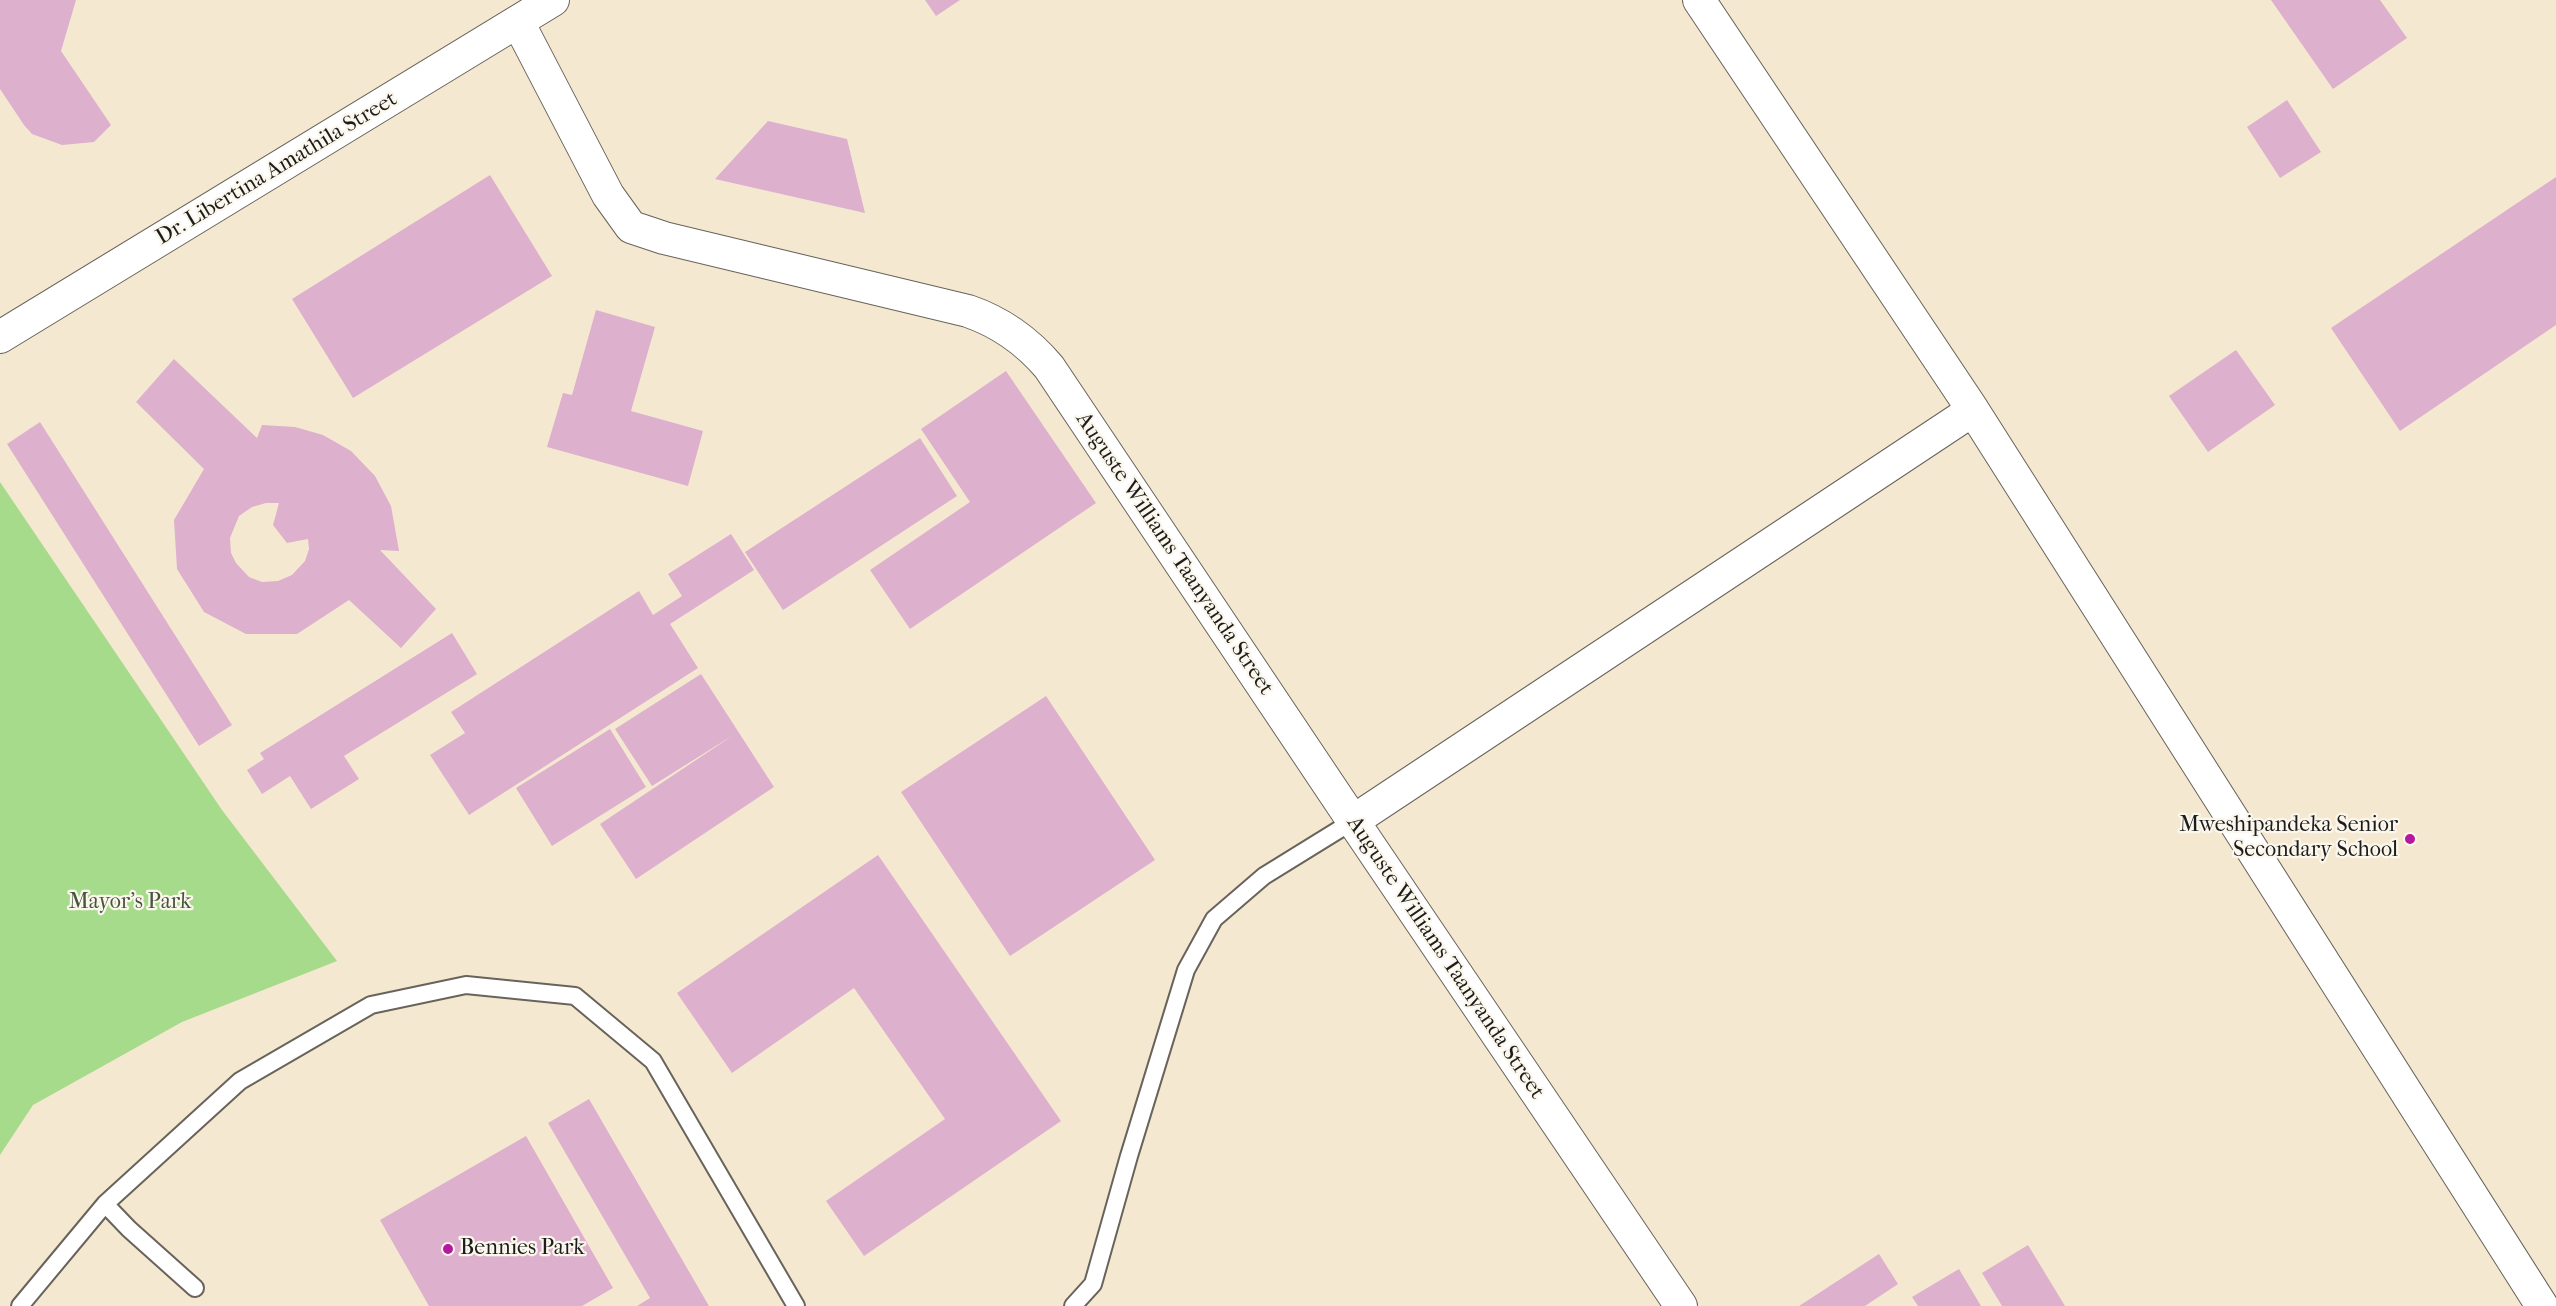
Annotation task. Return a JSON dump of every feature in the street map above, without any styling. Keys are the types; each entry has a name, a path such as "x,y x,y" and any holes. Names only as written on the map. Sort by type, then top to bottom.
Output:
{"street":[{"name":"Dr. Libertina Amathila Street","path":"0,337 553,0"},
{"path":"1699,0 1973,410 2542,1306"},
{"name":"Auguste Williams Taanyanda Street","path":"518,22 608,195 631,227 664,238 968,311 991,319 1032,347 1049,367 1681,1306"},
{"path":"1353,821 1973,410"}],"lane":[{"path":"1073,1306 1093,1284 1128,1156 1186,970 1214,920 1264,876 1353,821"},
{"path":"20,1306 105,1204 240,1081 371,1005 466,985 575,996 653,1061 796,1306"},
{"path":"105,1204 129,1229 195,1288"}],"green space":[{"name":"Mayor's Park","path":"0,482 222,810 337,961 182,1022 33,1105 0,1155"}],"building":[{"path":"0,0 76,0 61,51 111,125 94,142 62,145 32,134 0,89"},
{"path":"925,0 960,0 936,16"},
{"path":"2271,0 2380,0 2407,38 2333,89"},
{"path":"2287,100 2321,152 2280,178 2247,127"},
{"path":"768,121 847,139 865,213 715,179"},
{"path":"490,175 552,276 353,398 292,299"},
{"path":"2556,177 2556,325 2400,431 2331,328"},
{"path":"596,310 655,327 631,411 703,431 688,486 547,447 563,393 572,395"},
{"path":"2236,350 2275,405 2208,452 2169,396"},
{"path":"174,359 257,438 262,425 295,427 323,435 351,451 375,476 391,506 399,551 380,550 436,609 401,648 349,600 297,634 246,634 204,612 177,569 174,520 204,469 136,402","holes":["266,503 279,503 273,525 287,543 308,539 309,549 305,561 292,575 278,581 262,582 249,577 236,563 231,553 230,538 239,516 252,507"]},
{"path":"1006,371 1096,503 910,629 870,570 970,502 921,429"},
{"path":"40,422 232,725 199,746 7,444"},
{"path":"920,438 957,496 783,610 745,552"},
{"path":"731,534 754,570 670,624 698,668 469,815 430,755 465,733 451,712 639,591 653,615 682,596 668,574"},
{"path":"452,633 477,674 344,756 359,779 311,809 290,776 262,794 247,770 264,759 260,753"},
{"path":"701,674 774,787 636,879 600,824 735,734 652,786 615,729"},
{"path":"1046,696 1155,860 1010,956 901,792"},
{"path":"610,729 646,787 552,846 516,788"},
{"path":"878,855 1061,1121 864,1256 826,1201 945,1119 854,988 732,1073 677,993"},
{"path":"589,1099 709,1306 637,1306 650,1298 548,1123"},
{"path":"526,1136 613,1288 582,1306 429,1306 380,1220"},
{"path":"2028,1245 2065,1306 2002,1306 1982,1273"},
{"path":"1879,1254 1898,1284 1865,1306 1799,1306"},
{"path":"1959,1269 1981,1306 1918,1306 1912,1297"}],"place":[{"name":"Mweshipandeka Senior Secondary School","path":"2410,839"},
{"name":"Bennies Park","path":"448,1249"}]}
